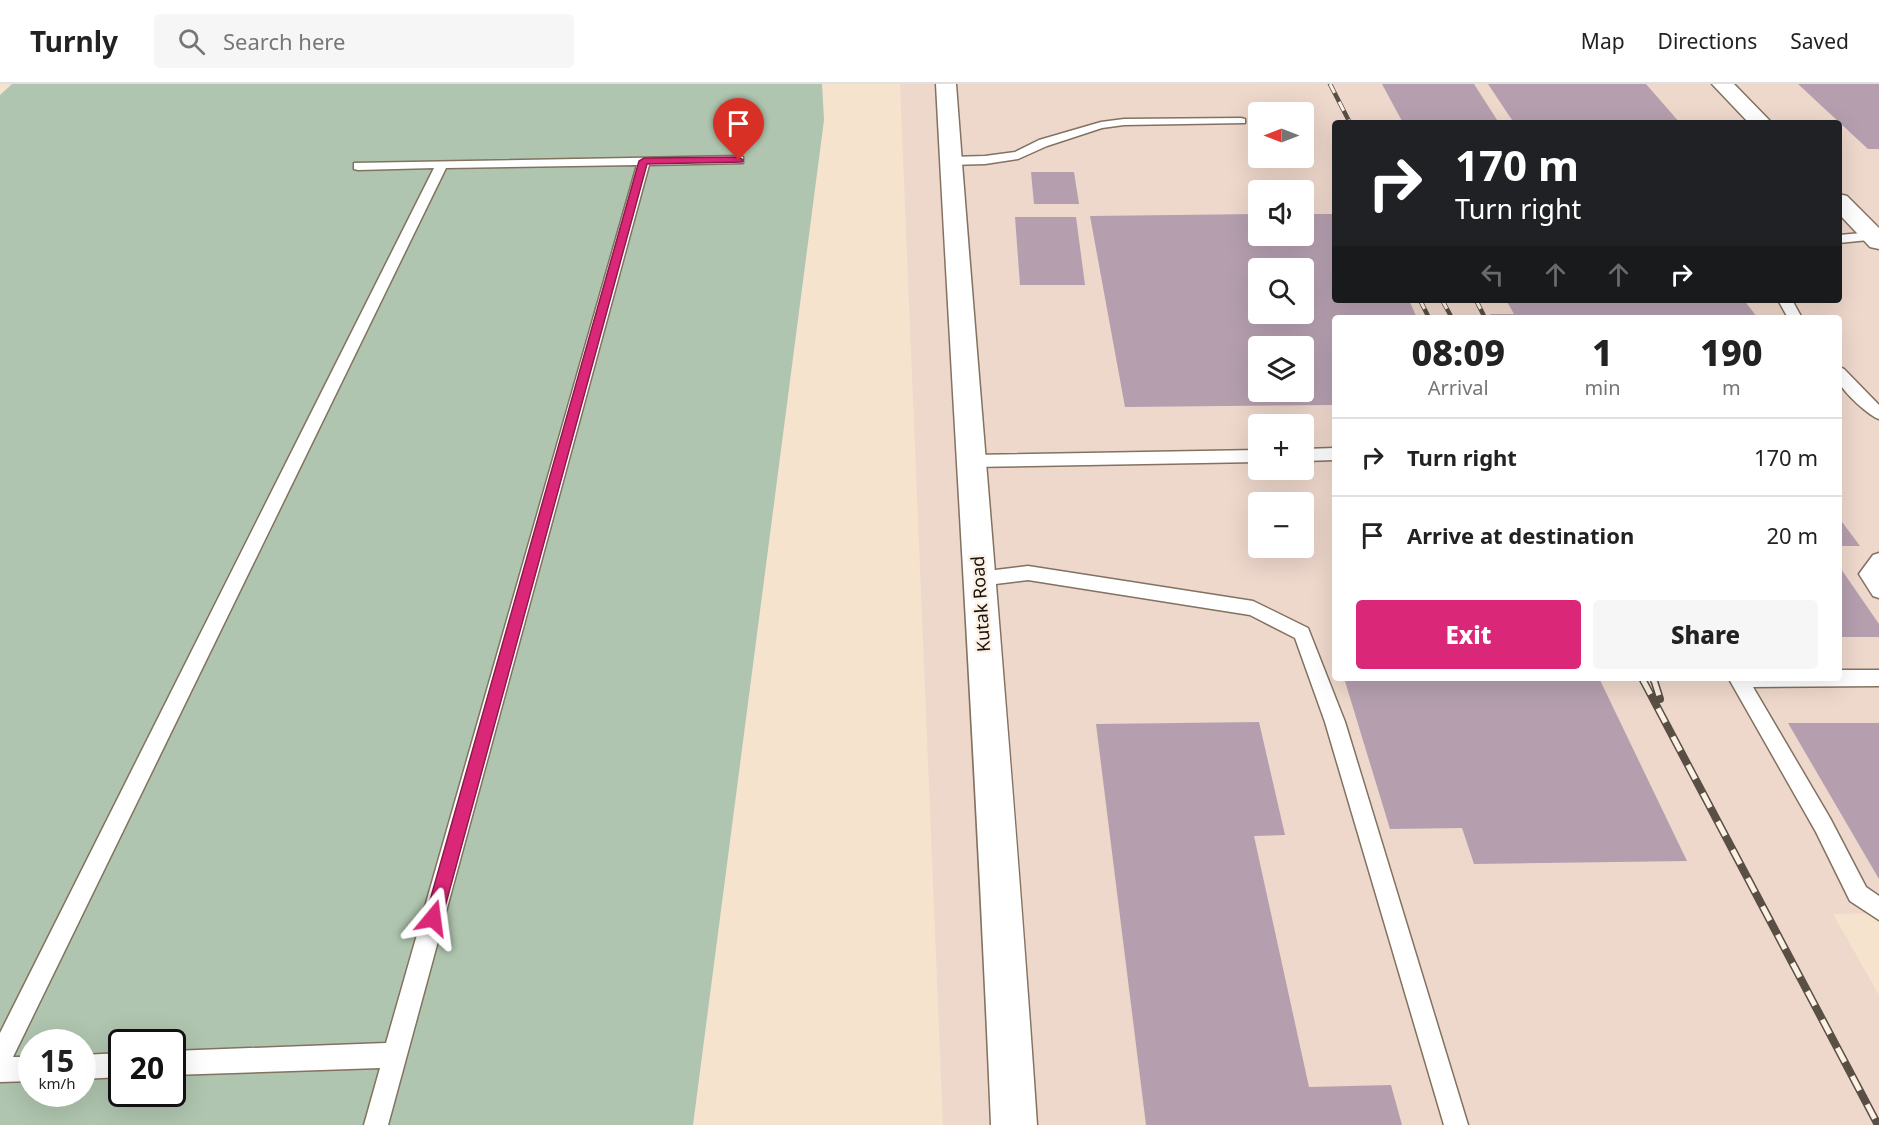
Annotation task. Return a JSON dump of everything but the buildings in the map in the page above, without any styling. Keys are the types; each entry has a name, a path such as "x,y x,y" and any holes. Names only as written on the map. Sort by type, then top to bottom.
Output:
{"street":[{"name":"Kutak Road","path":"946,84 970,461 1001,885 1014,1125"},
{"path":"1722,84 1758,120"},
{"path":"1842,204 1876,238"}],"lane":[{"path":"950,161 1005,158 1101,125 1124,122 1240,121"},
{"path":"358,165 739,160"},
{"path":"376,1125 644,161"},
{"path":"0,1058 442,164"},
{"path":"1842,239 1876,238"},
{"path":"1842,376 1861,398 1879,414"},
{"path":"1314,455 1332,454"},
{"path":"970,461 1248,456"},
{"path":"1879,560 1868,574 1879,591"},
{"path":"979,579 1028,573 1253,608 1302,633 1335,722 1456,1125"},
{"path":"1842,678 1879,678"},
{"path":"1739,681 1823,825 1858,894 1879,909"},
{"path":"186,1062 395,1055"},
{"path":"0,1070 18,1069"}],"shaded area":[{"path":"900,84 1879,84 1879,913 1833,914 1879,995 1879,1125 943,1125"}],"green space":[{"path":"12,84 822,84 824,120 693,1125 0,1125 0,95"}],"railway":[{"path":"1330,84 1348,120"},
{"path":"1422,303 1428,315"},
{"path":"1444,303 1450,315"},
{"path":"1478,303 1484,315"},
{"path":"1644,681 1878,1125"},
{"path":"1654,681 1660,699"}],"route":[{"path":"433,918 644,161 739,160"}]}
